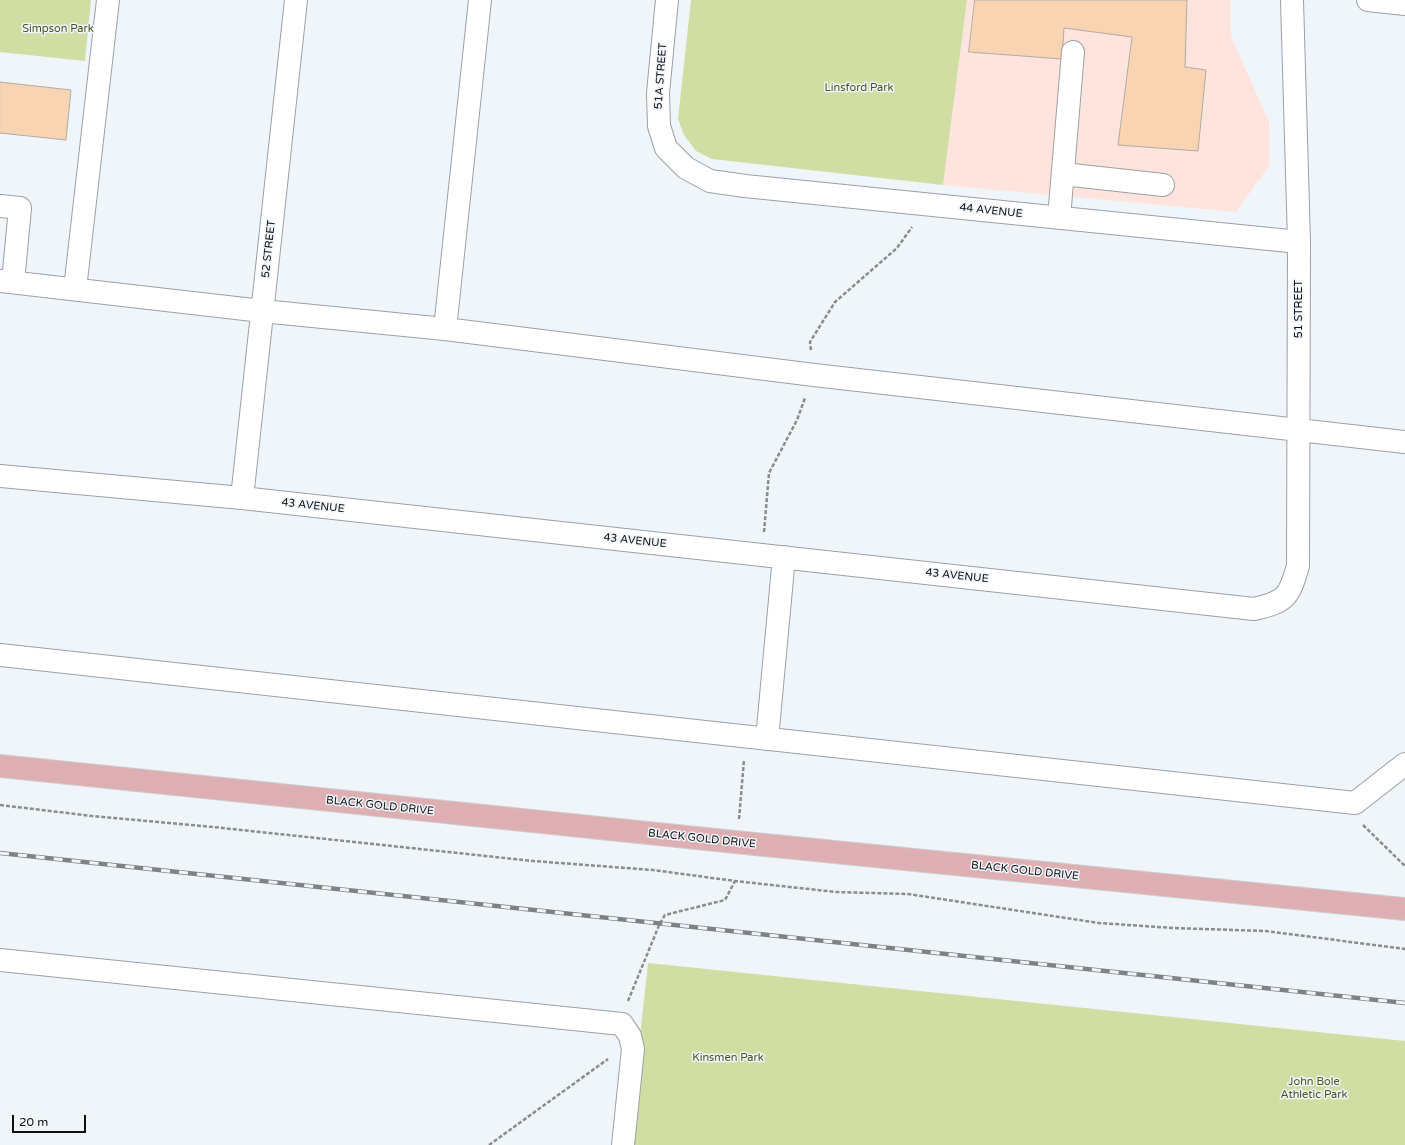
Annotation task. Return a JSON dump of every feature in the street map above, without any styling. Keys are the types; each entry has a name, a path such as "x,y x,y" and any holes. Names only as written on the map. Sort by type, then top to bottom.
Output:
{"main road":[{"name":"BLACK GOLD DRIVE","path":"0,766 712,840 1405,909"}],"street":[{"path":"75,289 108,0"},
{"name":"52 STREET","path":"242,498 296,0"},
{"path":"445,329 480,0"},
{"name":"51A STREET","path":"667,0 658,93 659,126 666,148 686,168"},
{"name":"51 STREET","path":"1269,606 1285,598 1293,584 1298,566 1299,242 1292,0"},
{"path":"1368,0 1401,2"},
{"path":"1059,218 1073,52"},
{"name":"44 AVENUE","path":"686,168 710,181 745,186 1299,242"},
{"path":"1063,174 1163,185"},
{"path":"0,206 20,208 16,256 7,282 445,329 814,375 1405,442"},
{"name":"43 AVENUE","path":"0,476 242,498 1254,609 1269,606"},
{"path":"767,738 784,557"},
{"path":"0,655 1339,802 1355,803 1405,764"},
{"path":"0,960 622,1024 630,1036 632,1049 623,1145"}],"path":[{"path":"769,473 797,420 814,375 810,342 835,302 897,248 929,205"},
{"path":"1339,802 1405,866"},
{"path":"0,805 92,816 534,860 653,870 836,892 908,894 1099,923 1173,928 1266,931 1405,949"},
{"path":"622,1024 624,1011 665,914 725,900 735,881"},
{"path":"490,1145 611,1057"}],"shaded area":[{"path":"967,0 1230,0 1231,36 1269,122 1269,166 1236,212 943,185"}],"green space":[{"name":"Simpson Park","path":"0,0 91,0 85,61 0,52"},
{"name":"Linsford Park","path":"691,0 967,0 943,185 712,159 696,151 684,135 678,119"},
{"name":"Kinsmen Park","path":"648,963 1405,1041 1405,1145 628,1145"}],"building":[{"path":"975,0 1187,0 1185,67 1206,70 1198,151 1118,145 1132,37 1064,28 1062,59 969,52"},
{"path":"0,82 71,90 66,140 0,133"}],"railway":[{"path":"0,853 1405,1003"}],"park label":[{"name":"John Bole Athletic Park","path":"1314,1088"}]}
